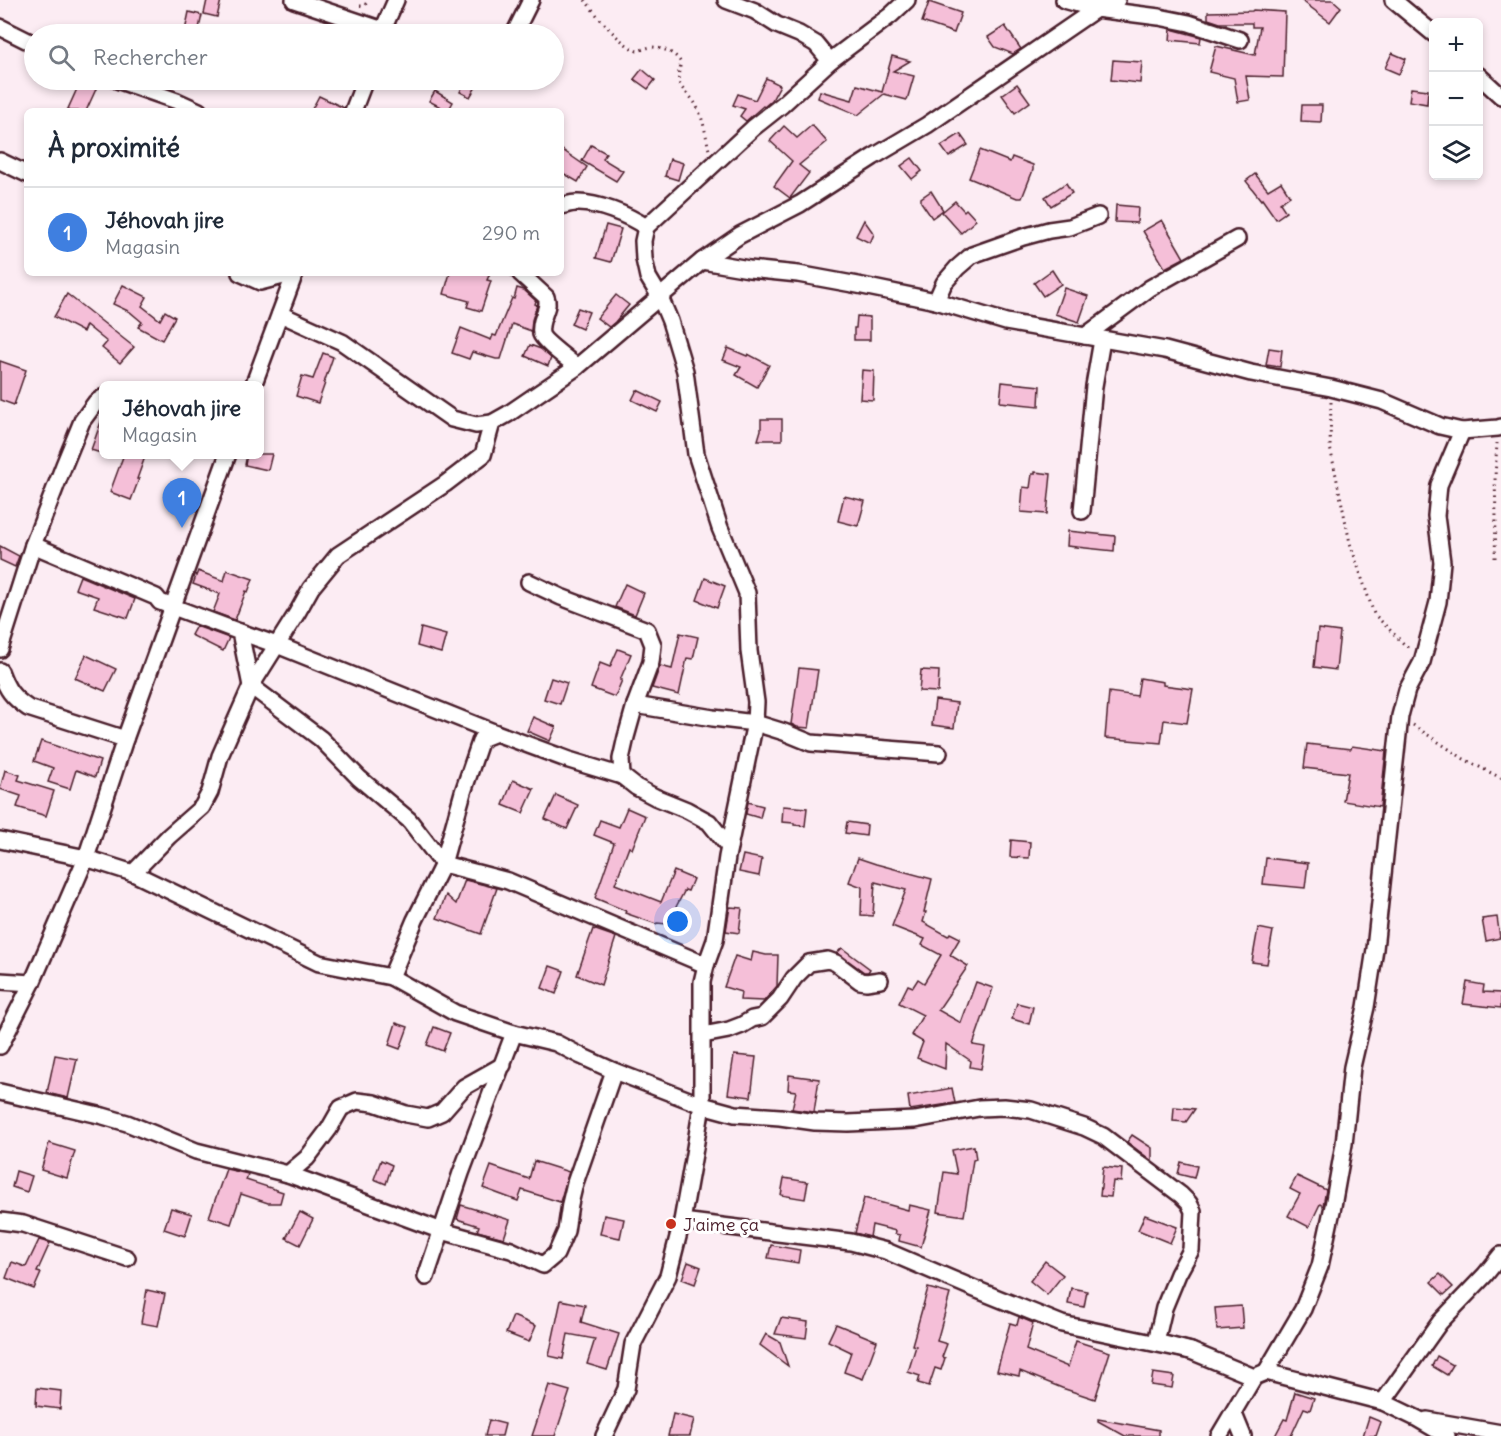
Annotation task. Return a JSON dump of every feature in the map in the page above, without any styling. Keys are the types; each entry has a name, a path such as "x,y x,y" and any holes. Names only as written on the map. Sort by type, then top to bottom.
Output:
{"street":[{"path":"294,0 361,24"},
{"path":"389,24 396,0"},
{"path":"519,24 531,0"},
{"path":"726,0 755,11 777,25 800,34 816,44 830,61"},
{"path":"604,1436 626,1389 633,1344 668,1276 682,1221 702,1105 702,982 715,940 729,847 755,723 756,702 749,651 747,593 720,528 696,454 684,371 670,321 648,277 643,241 646,227 706,170 830,61 891,15 906,0"},
{"path":"1064,0 1096,9 1189,23 1240,40"},
{"path":"247,276 260,282 283,307 342,342 452,419 476,425 492,423 577,367 702,261 740,235 800,204 927,125 1096,9 1117,0"},
{"path":"1393,0 1429,30"},
{"path":"0,27 24,39"},
{"path":"1483,79 1501,96"},
{"path":"147,90 192,108"},
{"path":"354,108 361,90"},
{"path":"0,161 24,173"},
{"path":"564,205 577,203 593,205 633,218 646,227"},
{"path":"936,301 944,283 957,267 972,255 1023,237 1070,227 1098,216"},
{"path":"1085,336 1150,288 1237,239"},
{"path":"702,261 858,285 936,301 1006,322 1165,350 1251,373 1331,388 1382,401 1440,426 1462,430 1500,427"},
{"path":"260,282 283,276"},
{"path":"255,381 294,276"},
{"path":"523,276 548,301 541,330 543,338 577,367"},
{"path":"1083,511 1094,386 1102,340"},
{"path":"0,649 33,545 64,465 82,421 99,400"},
{"path":"134,873 169,836 202,807 210,792 220,756 251,686 311,588 338,555 445,484 483,455 492,423"},
{"path":"1220,1436 1303,1309 1320,1266 1329,1229 1344,1144 1352,1067 1366,1007 1375,949 1400,716 1407,690 1422,662 1438,603 1442,562 1436,516 1439,485 1462,430"},
{"path":"0,1046 32,983 86,858 125,739 226,459"},
{"path":"33,545 156,597 160,602 277,645 496,733 569,760 622,776 636,787 709,822 729,847"},
{"path":"530,582 561,597 647,630 653,645 651,662 635,705 621,759 622,776"},
{"path":"240,632 251,686 321,739 359,778 409,820 443,864 508,881 706,965"},
{"path":"0,671 5,685 15,699 28,708 125,739"},
{"path":"635,705 755,723 811,743 939,753"},
{"path":"391,977 415,920 443,864 463,792 481,739 496,733"},
{"path":"0,840 86,858 134,873 319,963 391,977 455,1013 514,1033 556,1043 614,1071 702,1105 735,1114 848,1123 915,1120 979,1108 1005,1107 1031,1110 1084,1127 1103,1136 1181,1196 1189,1203 1193,1211 1191,1250 1164,1308 1156,1342 1260,1374 1383,1402 1447,1436"},
{"path":"703,1035 729,1030 752,1019 762,1017 809,963 828,960 836,963 860,981 880,980"},
{"path":"0,981 32,983"},
{"path":"426,1276 461,1173 514,1033"},
{"path":"288,1174 307,1158 329,1129 341,1108 357,1101 374,1103 406,1114 428,1118 442,1112 464,1087 503,1065"},
{"path":"0,1092 111,1119 143,1129 196,1151 288,1174 442,1231 511,1250 543,1265 556,1254 566,1231 575,1183 614,1071"},
{"path":"0,1221 23,1224 127,1258"},
{"path":"682,1221 868,1246 886,1251 1062,1324 1191,1351"},
{"path":"1383,1402 1440,1322 1501,1255"},
{"path":"1234,1414 1243,1436"},
{"path":"1418,1419 1501,1433"}],"path":[{"path":"585,0 599,19 628,47 637,51 651,47 669,51 678,58 681,63 678,83 697,106 705,127 710,153 706,170"},
{"path":"1331,388 1330,447 1350,543 1374,614 1422,662"},
{"path":"1495,558 1497,518 1495,477 1500,427"},
{"path":"1400,716 1464,759 1501,778"}],"building":[{"path":"207,0 221,0 217,17 204,14"},
{"path":"1301,0 1333,0 1341,7 1330,22"},
{"path":"929,2 961,13 954,33 922,22"},
{"path":"1253,10 1285,12 1283,77 1246,76 1250,100 1238,102 1234,78 1209,72 1216,46 1255,55 1260,27 1252,27 1252,23 1220,23 1208,19 1208,12"},
{"path":"189,12 202,15 200,24 186,24"},
{"path":"1005,26 1021,49 1013,54 995,47 988,37"},
{"path":"1171,29 1201,37 1200,43 1170,40"},
{"path":"1392,53 1406,59 1399,74 1385,68"},
{"path":"892,56 910,61 893,71 914,76 907,100 884,94 858,115 818,98 820,91 852,100 857,85 882,92"},
{"path":"1113,60 1142,62 1140,83 1111,80"},
{"path":"642,69 655,80 648,89 634,79"},
{"path":"766,78 780,85 772,100 746,121 740,116 745,109 733,105 738,94 755,100"},
{"path":"1017,84 1030,102 1015,113 1002,95"},
{"path":"1411,88 1428,90 1427,104 1409,101"},
{"path":"76,90 96,90 87,108 68,108"},
{"path":"461,90 474,90 470,97 460,92"},
{"path":"435,91 453,102 450,108 442,108 429,101"},
{"path":"319,96 344,108 313,108"},
{"path":"1302,105 1322,105 1321,122 1301,121"},
{"path":"812,125 827,142 799,165 809,173 790,198 774,186 792,161 770,141 784,126 797,138"},
{"path":"960,134 968,145 949,157 941,146"},
{"path":"591,145 606,153 603,159 623,171 616,181 582,161"},
{"path":"980,150 1010,162 1012,157 1033,165 1022,198 969,178"},
{"path":"564,151 587,167 578,182 564,174"},
{"path":"912,158 922,171 912,179 901,166"},
{"path":"670,159 683,163 678,180 665,176"},
{"path":"1255,174 1268,190 1281,182 1290,196 1280,203 1286,212 1276,219 1246,181"},
{"path":"1066,183 1072,193 1051,206 1045,197"},
{"path":"931,191 943,210 932,218 921,202 921,198"},
{"path":"955,201 976,220 961,233 942,212"},
{"path":"1116,205 1138,207 1137,223 1115,222"},
{"path":"864,220 874,234 870,243 856,236"},
{"path":"1162,220 1184,258 1165,268 1143,231"},
{"path":"606,225 621,229 611,262 596,258"},
{"path":"1052,270 1061,284 1043,296 1034,283"},
{"path":"449,276 489,276 487,280 491,281 481,311 467,307 469,301 444,294"},
{"path":"123,285 147,297 142,306 160,320 165,311 175,317 162,340 138,327 142,322 130,312 113,304"},
{"path":"517,288 524,290 536,301 531,331 512,324 501,359 472,352 469,359 452,353 461,328 491,340 493,335 496,336"},
{"path":"1064,288 1088,296 1079,322 1055,314"},
{"path":"67,294 134,347 120,363 102,348 107,342 86,325 83,332 54,317"},
{"path":"616,295 629,305 609,327 597,318"},
{"path":"578,308 589,312 582,329 571,324"},
{"path":"857,316 870,317 870,340 854,340"},
{"path":"530,345 541,349 551,358 548,366 525,356"},
{"path":"728,348 747,356 748,354 769,365 757,387 736,375 741,367 723,360"},
{"path":"1269,348 1282,350 1280,367 1266,365"},
{"path":"323,353 333,357 318,403 296,396 302,376 313,379"},
{"path":"0,361 26,370 14,405 0,400"},
{"path":"862,370 874,371 873,400 860,399"},
{"path":"1002,382 1040,386 1039,406 1000,402"},
{"path":"637,390 662,402 657,412 632,400"},
{"path":"761,419 782,419 782,440 758,440"},
{"path":"99,427 99,452 91,450"},
{"path":"264,454 272,454 268,470 245,465 246,459 264,459"},
{"path":"122,459 144,459 131,500 110,492"},
{"path":"1035,472 1051,474 1047,514 1021,512 1023,487 1030,488 1032,474"},
{"path":"844,496 865,501 858,526 838,521"},
{"path":"1068,531 1115,536 1114,551 1067,546"},
{"path":"0,546 19,556 15,567 0,560"},
{"path":"227,570 253,579 235,620 213,612 220,594 193,584 198,571 224,581"},
{"path":"80,576 135,599 128,618 94,607 98,597 75,589"},
{"path":"705,578 725,586 717,608 697,600"},
{"path":"625,584 644,593 635,615 615,607"},
{"path":"196,626 229,638 223,651 191,635"},
{"path":"421,628 446,635 441,653 417,646"},
{"path":"1318,629 1340,632 1336,670 1314,667"},
{"path":"680,633 698,637 693,659 687,658 679,695 652,688 660,666 672,669"},
{"path":"618,649 631,654 615,697 591,688 600,663 610,667"},
{"path":"86,655 116,669 105,691 75,678"},
{"path":"799,668 818,670 809,728 791,724"},
{"path":"921,670 939,671 938,692 919,691"},
{"path":"551,678 567,683 560,704 544,699"},
{"path":"1140,678 1163,682 1163,685 1193,689 1187,723 1164,720 1161,743 1105,738 1109,692 1137,696"},
{"path":"935,700 957,703 954,728 932,725"},
{"path":"533,717 556,727 550,741 527,731"},
{"path":"41,741 100,761 95,777 76,770 70,789 48,782 53,768 34,761"},
{"path":"1307,744 1351,749 1352,746 1386,751 1380,807 1343,801 1348,773 1304,768"},
{"path":"5,770 20,775 18,780 54,791 46,816 17,807 21,796 0,789"},
{"path":"513,780 534,789 523,813 503,805"},
{"path":"556,795 578,805 567,829 545,819"},
{"path":"748,802 763,806 760,818 746,814"},
{"path":"783,806 807,808 805,826 782,822"},
{"path":"627,808 645,816 632,849 629,847 615,884 661,902 674,871 693,879 667,924 656,924 625,913 626,911 595,898 614,843 594,835 600,820 619,827"},
{"path":"847,822 867,825 866,836 845,833"},
{"path":"1011,840 1030,842 1029,858 1010,857"},
{"path":"743,855 762,859 759,876 739,872"},
{"path":"858,858 932,879 923,922 948,936 950,933 960,938 950,955 968,966 938,1010 961,1023 976,982 993,988 973,1045 985,1047 981,1069 970,1067 971,1061 946,1044 945,1069 917,1058 923,1042 911,1035 923,1015 899,1003 908,985 913,987 918,979 924,983 941,955 922,945 925,939 892,926 906,890 875,882 873,916 861,915 862,887 849,882"},
{"path":"1266,858 1308,863 1305,888 1263,884"},
{"path":"465,880 497,888 481,934 437,918 446,895 456,904"},
{"path":"730,907 742,908 739,933 726,931"},
{"path":"1497,917 1500,938 1486,941 1482,919"},
{"path":"1258,928 1273,931 1267,964 1252,962"},
{"path":"593,929 616,937 601,985 577,975"},
{"path":"842,948 870,969 868,972 864,972 837,953"},
{"path":"753,952 778,955 777,986 764,1001 740,1000 741,992 724,987 735,956 751,961"},
{"path":"550,966 564,971 556,994 542,988"},
{"path":"1467,982 1484,985 1483,992 1501,993 1501,1008 1463,1004"},
{"path":"1017,1003 1033,1007 1029,1024 1012,1019"},
{"path":"396,1023 408,1027 400,1049 389,1045"},
{"path":"434,1027 450,1033 443,1051 427,1045"},
{"path":"55,1055 77,1059 68,1098 47,1093"},
{"path":"734,1055 756,1057 751,1097 728,1094"},
{"path":"789,1075 819,1079 814,1112 792,1109 796,1091 788,1090"},
{"path":"952,1088 955,1103 910,1110 908,1096"},
{"path":"1174,1107 1195,1109 1186,1122 1173,1121"},
{"path":"1132,1135 1152,1148 1152,1161 1127,1142"},
{"path":"49,1143 75,1151 67,1178 41,1170"},
{"path":"974,1146 976,1159 973,1160 964,1216 938,1212 944,1172 957,1174 952,1150"},
{"path":"381,1160 392,1165 386,1184 374,1179"},
{"path":"534,1161 569,1172 560,1202 522,1190 518,1201 483,1188 491,1166 529,1179"},
{"path":"1181,1162 1197,1166 1194,1178 1178,1174"},
{"path":"1103,1167 1122,1169 1121,1182 1113,1181 1111,1197 1100,1196"},
{"path":"226,1169 248,1174 246,1180 283,1192 280,1203 268,1203 241,1194 231,1224 209,1217"},
{"path":"16,1171 32,1176 27,1192 12,1187"},
{"path":"1297,1176 1326,1190 1323,1206 1320,1204 1309,1227 1288,1216 1300,1194 1290,1189"},
{"path":"784,1178 808,1182 805,1199 781,1195"},
{"path":"864,1198 908,1210 909,1205 931,1210 921,1247 899,1241 900,1235 895,1234 896,1231 872,1225 870,1237 855,1233"},
{"path":"461,1205 510,1220 504,1238 477,1231 479,1226 457,1219"},
{"path":"171,1208 192,1214 185,1236 164,1229"},
{"path":"300,1212 313,1219 300,1245 286,1238"},
{"path":"604,1215 624,1219 620,1238 600,1234"},
{"path":"1145,1215 1177,1227 1170,1243 1138,1230"},
{"path":"39,1240 50,1243 37,1272 41,1273 34,1289 6,1278 12,1262 26,1267"},
{"path":"771,1245 800,1250 798,1263 768,1258"},
{"path":"1045,1261 1063,1275 1047,1295 1030,1281"},
{"path":"688,1262 701,1267 695,1284 682,1279"},
{"path":"1440,1274 1453,1287 1444,1295 1431,1282"},
{"path":"928,1288 950,1294 937,1341 947,1344 942,1357 945,1358 941,1370 935,1368 929,1386 918,1383 920,1376 908,1372 916,1346 912,1345"},
{"path":"1071,1288 1087,1291 1084,1307 1068,1304"},
{"path":"147,1290 165,1294 158,1326 141,1323"},
{"path":"561,1300 585,1305 581,1322 619,1334 607,1370 587,1364 595,1339 568,1334 563,1359 549,1356"},
{"path":"1241,1306 1243,1328 1217,1330 1215,1308"},
{"path":"513,1316 536,1326 529,1342 506,1333"},
{"path":"1019,1317 1033,1323 1026,1350 1068,1367 1076,1341 1110,1352 1095,1399 1020,1371 1019,1376 997,1371 1010,1323 1017,1325"},
{"path":"781,1318 808,1322 806,1338 775,1334"},
{"path":"836,1324 877,1341 863,1379 844,1372 851,1352 828,1341"},
{"path":"766,1334 780,1342 788,1366 760,1345"},
{"path":"1437,1356 1453,1365 1447,1375 1432,1366"},
{"path":"1153,1373 1174,1376 1172,1388 1151,1385"},
{"path":"549,1385 570,1391 555,1436 532,1436"},
{"path":"37,1388 61,1391 60,1409 36,1406"},
{"path":"1295,1392 1314,1398 1310,1410 1304,1408 1291,1436 1275,1436 1284,1419 1287,1420"},
{"path":"673,1414 694,1419 690,1436 668,1436"},
{"path":"1369,1417 1381,1422 1376,1436 1363,1436"},
{"path":"1098,1419 1159,1430 1159,1436 1125,1436"},
{"path":"489,1420 505,1424 502,1436 485,1436"}],"place":[{"name":"Jéhovah jire","path":"182,528"},
{"name":"J'aime ça","path":"671,1224"}]}
